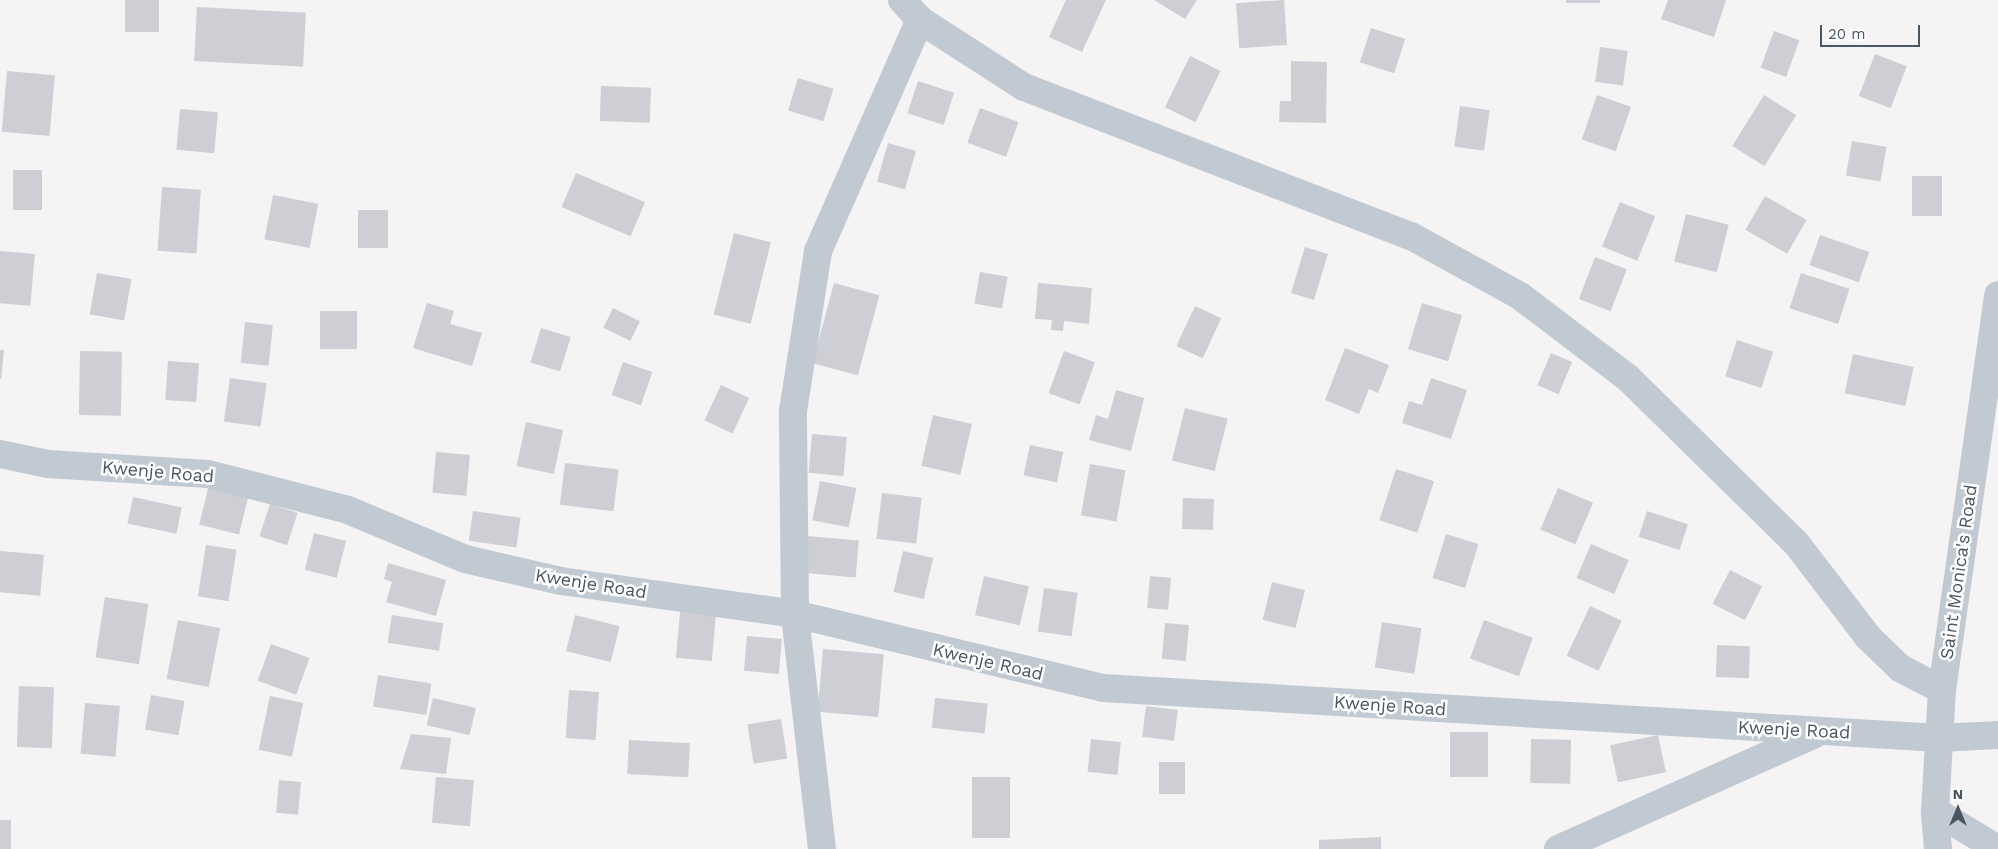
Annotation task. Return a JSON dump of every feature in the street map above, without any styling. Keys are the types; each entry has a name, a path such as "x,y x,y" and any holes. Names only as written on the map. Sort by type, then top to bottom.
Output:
{"street":[{"path":"902,0 920,20 1024,87 1411,236 1520,296 1628,378 1789,536 1868,637 1900,668 1942,690"},
{"path":"822,849 795,614 793,411 818,251 920,20"},
{"name":"Saint Monica's Road","path":"1938,849 1935,811 1942,690 1991,390 1998,295"},
{"name":"Kwenje Road","path":"0,454 48,464 208,474 348,510 465,559 562,581 795,614 1103,688 1819,732 1939,738 1998,735"},
{"path":"1558,849 1819,732"},
{"path":"1935,811 1998,849"}],"building":[{"path":"125,0 159,0 159,32 125,32"},
{"path":"1066,0 1106,0 1082,52 1049,37"},
{"path":"1154,0 1197,0 1185,19"},
{"path":"1284,0 1287,45 1239,48 1236,3"},
{"path":"1566,0 1600,0 1600,3 1566,3"},
{"path":"1668,0 1726,0 1714,37 1661,19"},
{"path":"197,7 306,13 303,67 194,61"},
{"path":"1371,28 1405,39 1394,73 1360,62"},
{"path":"1774,31 1799,40 1786,77 1761,68"},
{"path":"1600,47 1628,51 1623,86 1595,82"},
{"path":"1875,54 1907,66 1891,108 1859,96"},
{"path":"1190,56 1221,71 1196,122 1165,107"},
{"path":"1291,61 1327,62 1326,123 1279,122 1280,101 1291,101"},
{"path":"7,71 55,75 50,136 2,132"},
{"path":"798,78 833,89 823,121 788,111"},
{"path":"918,81 954,93 944,125 907,113"},
{"path":"601,86 651,88 650,123 600,121"},
{"path":"1597,95 1631,107 1616,151 1582,139"},
{"path":"1764,95 1796,115 1764,166 1732,146"},
{"path":"1460,106 1490,110 1484,151 1454,147"},
{"path":"980,108 1019,122 1006,157 967,143"},
{"path":"180,109 218,112 214,153 176,150"},
{"path":"1852,141 1886,147 1880,182 1846,175"},
{"path":"888,143 916,151 905,189 877,181"},
{"path":"13,170 42,170 42,210 13,210"},
{"path":"576,173 645,202 631,236 562,207"},
{"path":"1912,176 1942,176 1942,216 1912,216"},
{"path":"162,187 201,190 196,254 158,251"},
{"path":"273,195 318,204 310,248 264,239"},
{"path":"1765,196 1807,220 1787,254 1746,230"},
{"path":"1620,202 1655,216 1637,261 1602,247"},
{"path":"358,210 388,210 388,248 358,248"},
{"path":"1686,214 1729,225 1717,272 1674,262"},
{"path":"734,233 771,242 751,324 714,315"},
{"path":"1820,235 1869,252 1859,282 1810,265"},
{"path":"1305,247 1328,254 1314,300 1291,293"},
{"path":"0,251 35,254 30,306 0,303"},
{"path":"1595,257 1627,269 1611,311 1579,299"},
{"path":"980,272 1008,277 1002,308 974,304"},
{"path":"97,273 131,279 124,320 90,314"},
{"path":"1801,273 1850,289 1838,324 1790,308"},
{"path":"834,283 879,295 858,375 813,363"},
{"path":"1038,283 1092,288 1089,324 1064,321 1063,331 1051,330 1052,320 1035,319"},
{"path":"427,303 454,311 450,324 482,333 472,366 413,348"},
{"path":"1422,303 1462,315 1448,361 1408,349"},
{"path":"1195,306 1221,318 1203,358 1176,346"},
{"path":"613,308 640,321 630,341 603,328"},
{"path":"320,311 357,311 357,349 320,349"},
{"path":"245,322 273,325 269,366 241,363"},
{"path":"541,328 571,337 560,371 530,362"},
{"path":"1737,340 1773,352 1761,388 1725,376"},
{"path":"1345,348 1389,365 1378,393 1369,389 1359,414 1325,400"},
{"path":"0,350 4,350 1,379 0,379"},
{"path":"80,351 122,352 121,416 79,415"},
{"path":"1064,351 1095,362 1080,405 1049,393"},
{"path":"1551,353 1572,362 1558,394 1537,385"},
{"path":"1853,354 1914,367 1905,406 1845,393"},
{"path":"168,361 199,363 196,402 165,400"},
{"path":"623,362 652,372 641,405 612,395"},
{"path":"230,378 267,383 261,427 224,422"},
{"path":"1431,378 1467,390 1451,439 1402,423 1409,401 1422,405"},
{"path":"721,385 749,398 733,433 705,420"},
{"path":"1116,390 1144,398 1131,451 1089,440 1096,415 1108,419"},
{"path":"1185,408 1228,419 1215,471 1172,460"},
{"path":"933,415 972,424 960,475 921,466"},
{"path":"526,422 563,430 554,474 517,466"},
{"path":"812,434 847,437 843,476 809,473"},
{"path":"1030,445 1063,452 1057,482 1024,475"},
{"path":"436,452 470,455 466,496 432,493"},
{"path":"565,463 619,470 613,511 560,505"},
{"path":"1090,464 1125,470 1116,521 1081,515"},
{"path":"1396,469 1434,481 1417,533 1379,520"},
{"path":"211,477 251,487 239,534 199,525"},
{"path":"820,481 856,488 849,527 812,520"},
{"path":"1558,488 1593,503 1575,544 1540,529"},
{"path":"882,493 922,498 916,544 876,539"},
{"path":"133,497 182,507 176,534 127,523"},
{"path":"1183,498 1214,499 1213,530 1182,529"},
{"path":"270,504 298,513 287,545 259,536"},
{"path":"473,511 521,518 516,547 469,541"},
{"path":"1647,511 1688,524 1680,550 1639,537"},
{"path":"314,533 346,541 337,578 305,570"},
{"path":"1446,534 1479,544 1465,588 1433,578"},
{"path":"807,536 859,541 856,577 804,573"},
{"path":"1591,544 1629,560 1614,594 1577,578"},
{"path":"206,545 237,550 228,601 198,596"},
{"path":"0,551 44,555 40,596 0,592"},
{"path":"903,551 933,558 924,599 894,592"},
{"path":"388,563 446,580 436,616 386,602 392,582 384,579"},
{"path":"1730,570 1762,586 1745,620 1713,604"},
{"path":"984,576 1029,586 1020,625 975,615"},
{"path":"1150,576 1171,578 1168,610 1147,608"},
{"path":"1272,582 1305,590 1296,628 1263,620"},
{"path":"1044,588 1078,593 1072,636 1038,632"},
{"path":"105,597 148,604 139,664 95,657"},
{"path":"1590,606 1622,621 1598,671 1567,656"},
{"path":"680,612 716,615 712,661 676,658"},
{"path":"392,615 443,623 439,651 388,643"},
{"path":"575,615 620,626 611,662 566,651"},
{"path":"178,620 220,628 209,687 167,679"},
{"path":"1484,620 1533,638 1519,676 1470,659"},
{"path":"1382,622 1422,628 1414,674 1375,667"},
{"path":"1165,623 1189,625 1186,661 1162,659"},
{"path":"747,636 782,639 779,674 744,671"},
{"path":"271,644 310,658 296,695 258,681"},
{"path":"1717,645 1750,646 1749,678 1716,677"},
{"path":"823,649 884,654 878,717 818,712"},
{"path":"378,675 431,683 426,715 373,707"},
{"path":"19,686 54,687 52,748 17,747"},
{"path":"569,690 599,692 596,740 566,738"},
{"path":"151,695 184,701 178,735 145,729"},
{"path":"270,696 303,703 292,757 259,750"},
{"path":"433,698 476,708 470,735 427,725"},
{"path":"935,698 988,704 985,733 932,728"},
{"path":"85,703 120,706 115,757 81,754"},
{"path":"1146,706 1178,710 1174,741 1142,737"},
{"path":"781,719 787,759 754,764 747,724"},
{"path":"1450,732 1488,732 1488,777 1450,777"},
{"path":"411,734 451,738 446,774 400,769"},
{"path":"1658,735 1666,772 1618,782 1610,745"},
{"path":"1091,739 1121,742 1117,775 1088,772"},
{"path":"1531,739 1571,740 1570,784 1530,783"},
{"path":"629,740 690,743 688,777 627,774"},
{"path":"1159,762 1185,762 1185,794 1159,794"},
{"path":"436,777 474,780 470,826 432,823"},
{"path":"972,777 1010,777 1010,838 972,838"},
{"path":"279,780 301,782 298,815 276,813"},
{"path":"0,820 11,820 11,849 0,849"},
{"path":"1381,837 1381,849 1319,849 1319,840"}]}
